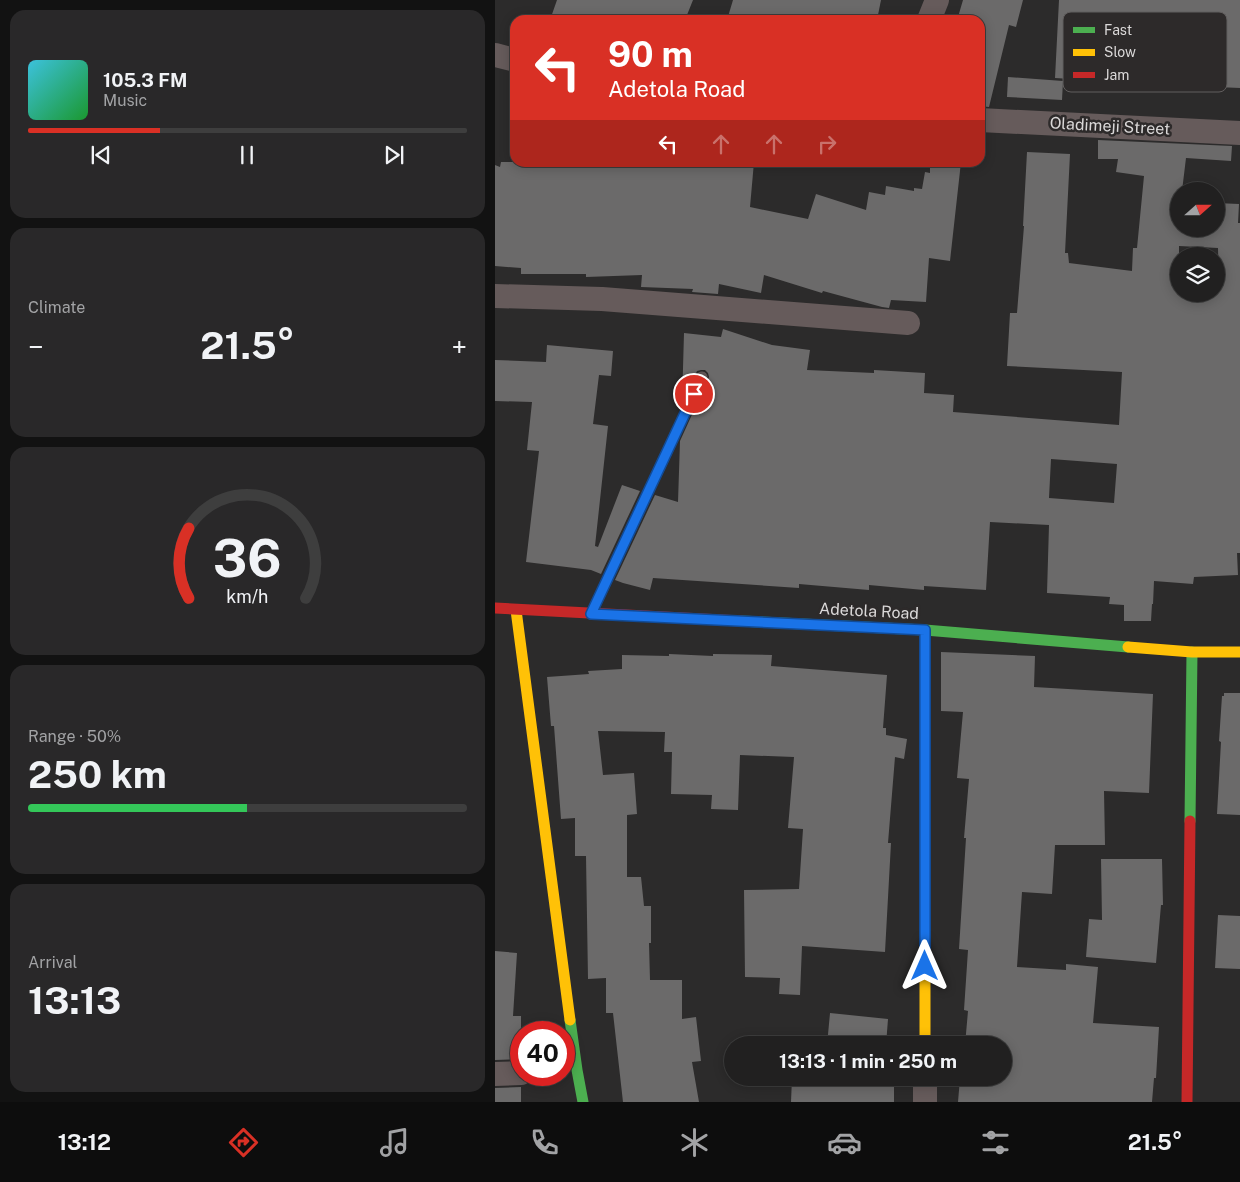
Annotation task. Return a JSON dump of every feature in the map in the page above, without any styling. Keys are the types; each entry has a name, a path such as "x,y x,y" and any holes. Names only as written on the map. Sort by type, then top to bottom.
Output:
{"street":[{"path":"931,15 937,0"},
{"path":"495,55 510,59"},
{"name":"Oladimeji Street","path":"985,120 1240,132"},
{"path":"495,296 602,299 908,323"},
{"name":"Adetola Road","path":"495,608 925,630 1193,652 1240,652"},
{"path":"516,610 565,1021"},
{"path":"925,630 925,1036"},
{"path":"1187,1102 1193,652"},
{"path":"495,1074 510,1073"},
{"path":"575,1081 583,1102"},
{"path":"925,1086 925,1102"}],"lane":[{"path":"591,614 702,377"}],"building":[{"path":"557,0 693,0 687,15 552,15"},
{"path":"733,0 881,0 878,15 728,15"},
{"path":"963,0 1023,0 1016,27 1009,25 989,107 985,107 985,15 959,15"},
{"path":"1059,0 1240,0 1240,88 1227,87 1227,12 1063,12 1063,78 1055,78"},
{"path":"1008,77 1063,81 1062,100 1007,97"},
{"path":"1098,140 1232,146 1231,161 1186,158 1183,182 1170,182 1170,238 1225,238 1225,203 1239,204 1240,553 1237,553 1238,575 1194,577 1193,584 1154,581 1151,621 1124,621 1124,605 1109,604 1110,597 1047,593 1049,525 990,522 986,590 924,586 924,590 869,585 869,590 799,584 799,588 653,578 650,590 615,580 655,495 678,502 680,441 709,377 705,370 697,371 682,403 684,333 721,337 723,329 772,345 810,350 807,370 874,373 874,370 925,373 924,393 954,395 953,412 1119,425 1122,372 1007,366 1010,313 1017,313 1024,226 1027,152 1070,154 1065,253 1068,253 1069,263 1132,271 1133,248 1137,248 1144,176 1116,172 1118,159 1098,159","holes":["1051,459 1117,464 1114,503 1049,498"]},
{"path":"501,162 510,162 510,167 754,167 750,207 808,219 816,194 866,210 869,192 885,195 886,186 914,191 914,188 922,189 925,172 930,173 930,167 960,167 950,261 929,258 926,302 891,300 889,308 823,291 822,293 764,275 761,293 719,284 718,294 692,292 693,289 641,287 642,275 586,277 586,274 521,274 521,268 495,266 495,165 500,167"},
{"path":"547,345 613,351 611,376 599,375 593,424 608,426 595,546 598,547 622,485 640,491 601,574 591,570 526,562 539,451 527,450 532,402 495,401 495,360 546,362"},
{"path":"941,652 1035,656 1034,687 1153,694 1149,793 1104,791 1105,845 1055,845 1052,894 1022,892 1017,967 1066,970 1066,964 1098,967 1093,1023 1159,1027 1156,1078 1154,1078 1152,1102 958,1102 959,1086 1012,1086 1012,1036 966,1036 968,1011 964,1010 968,950 959,949 966,838 964,838 969,779 957,778 963,712 941,711"},
{"path":"669,654 713,656 713,654 772,655 771,666 887,675 883,728 886,728 886,735 907,739 904,759 895,757 888,843 891,843 885,952 802,946 800,995 779,994 780,978 745,977 744,890 799,889 803,829 788,828 794,757 740,755 738,810 711,809 712,795 671,794 672,752 664,752 665,732 598,731 603,775 634,773 637,814 627,815 627,877 641,877 644,906 651,906 650,980 682,980 682,1019 696,1017 701,1061 692,1062 699,1102 623,1102 613,1013 606,1013 606,978 588,979 586,856 575,856 575,818 561,819 554,726 551,726 547,677 589,674 588,671 622,669 622,655 669,656"},
{"path":"1224,693 1240,693 1240,815 1217,814 1221,742 1219,741 1222,696 1224,696"},
{"path":"1101,859 1162,859 1163,905 1161,905 1156,963 1086,957 1089,919 1102,920"},
{"path":"1218,915 1240,916 1240,969 1215,968"},
{"path":"495,951 517,953 513,1016 521,1016 521,1021 510,1021 510,1059 495,1060"},
{"path":"830,1013 888,1019 887,1036 828,1036"},
{"path":"792,1086 894,1086 894,1102 791,1102"},
{"path":"521,1087 521,1102 495,1102 495,1088"}],"traffic: fast":[{"path":"741,621 925,630 1128,647"},
{"path":"925,630 925,856"},
{"path":"1190,821 1192,652"},
{"path":"570,1020 583,1102"}],"traffic: slow":[{"path":"516,610 570,1020"},
{"path":"1128,647 1192,652 1240,652"},
{"path":"925,856 925,1036"}],"traffic: jam":[{"path":"495,608 741,621"},
{"path":"1187,1102 1190,821"}],"route":[{"path":"694,394 591,614 925,630 925,966"}]}
